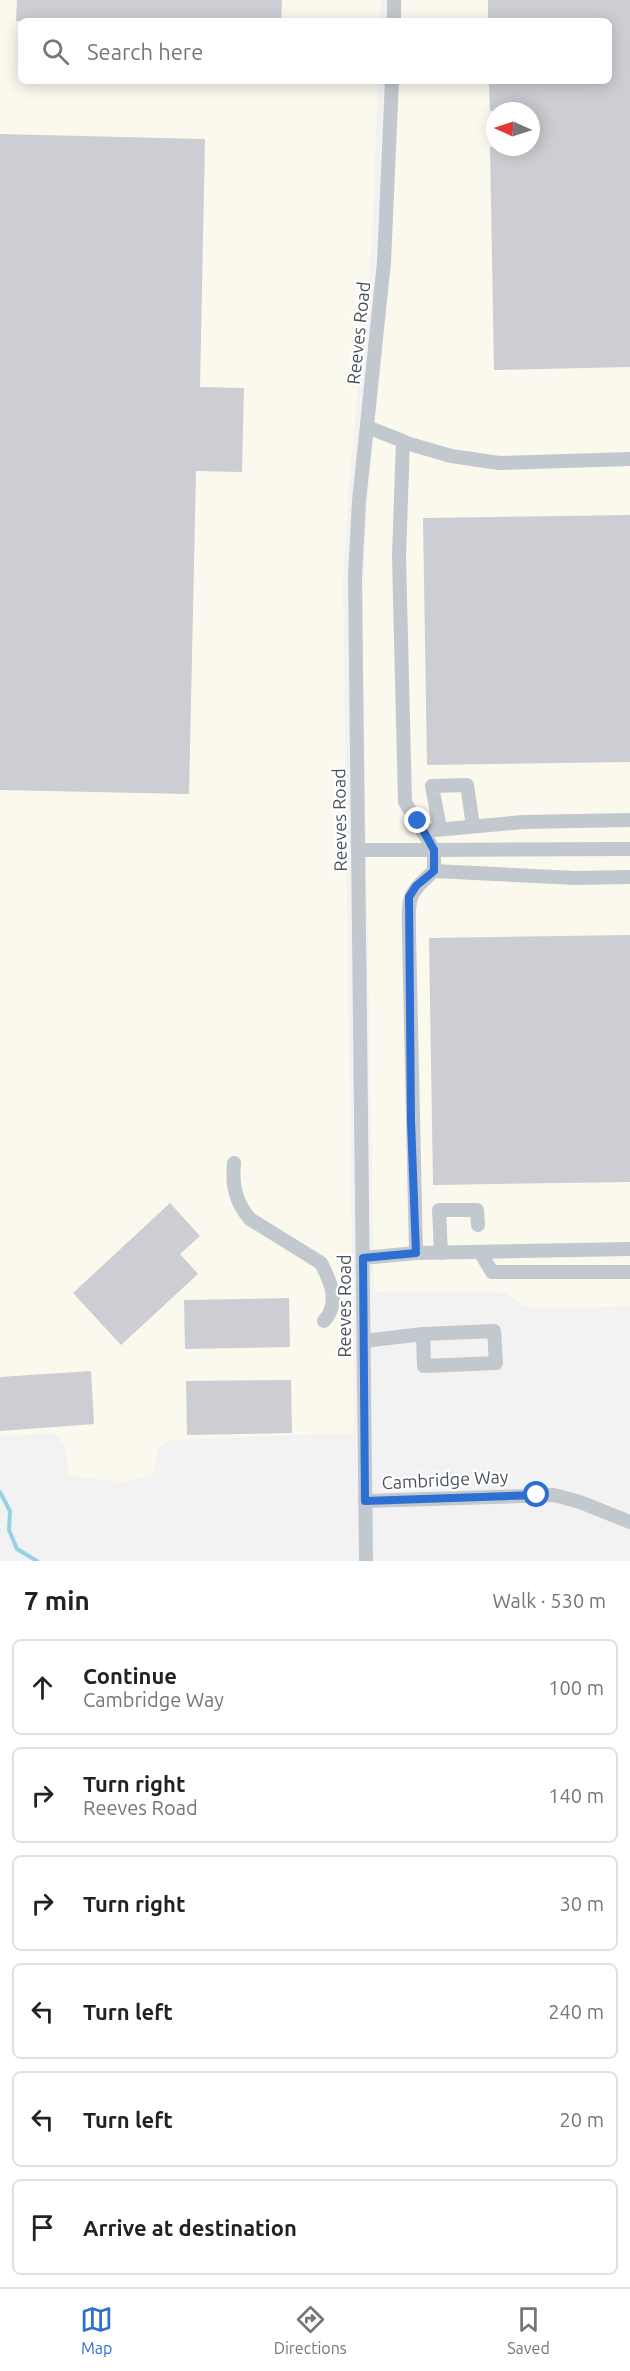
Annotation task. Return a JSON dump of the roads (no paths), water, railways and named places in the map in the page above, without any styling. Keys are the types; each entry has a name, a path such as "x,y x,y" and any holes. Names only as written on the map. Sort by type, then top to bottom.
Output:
{"street":[{"path":"394,0 394,18"},
{"name":"Reeves Road","path":"366,1561 355,576 384,262 392,84"},
{"path":"367,427 403,442 451,456 499,463 630,459"},
{"path":"403,442 399,556 405,802 434,850 434,871"},
{"path":"440,830 432,786 467,785 473,826"},
{"path":"424,831 473,826 630,820"},
{"path":"358,850 630,849"},
{"path":"416,1253 411,1121 409,897 416,886 434,871 575,878 630,877"},
{"path":"234,1163 232,1186 242,1209 250,1219 321,1263 334,1304 332,1313 324,1320"},
{"path":"441,1253 439,1210 477,1210 478,1225"},
{"path":"363,1258 416,1253 630,1249"},
{"path":"480,1252 492,1272 630,1272"},
{"path":"364,1341 423,1334 494,1332 496,1364 424,1366 423,1334"},
{"name":"Cambridge Way","path":"365,1501 554,1495 580,1502 630,1522"}],"waterway":[{"path":"0,1492 10,1511 9,1530 17,1549 37,1561"}]}
